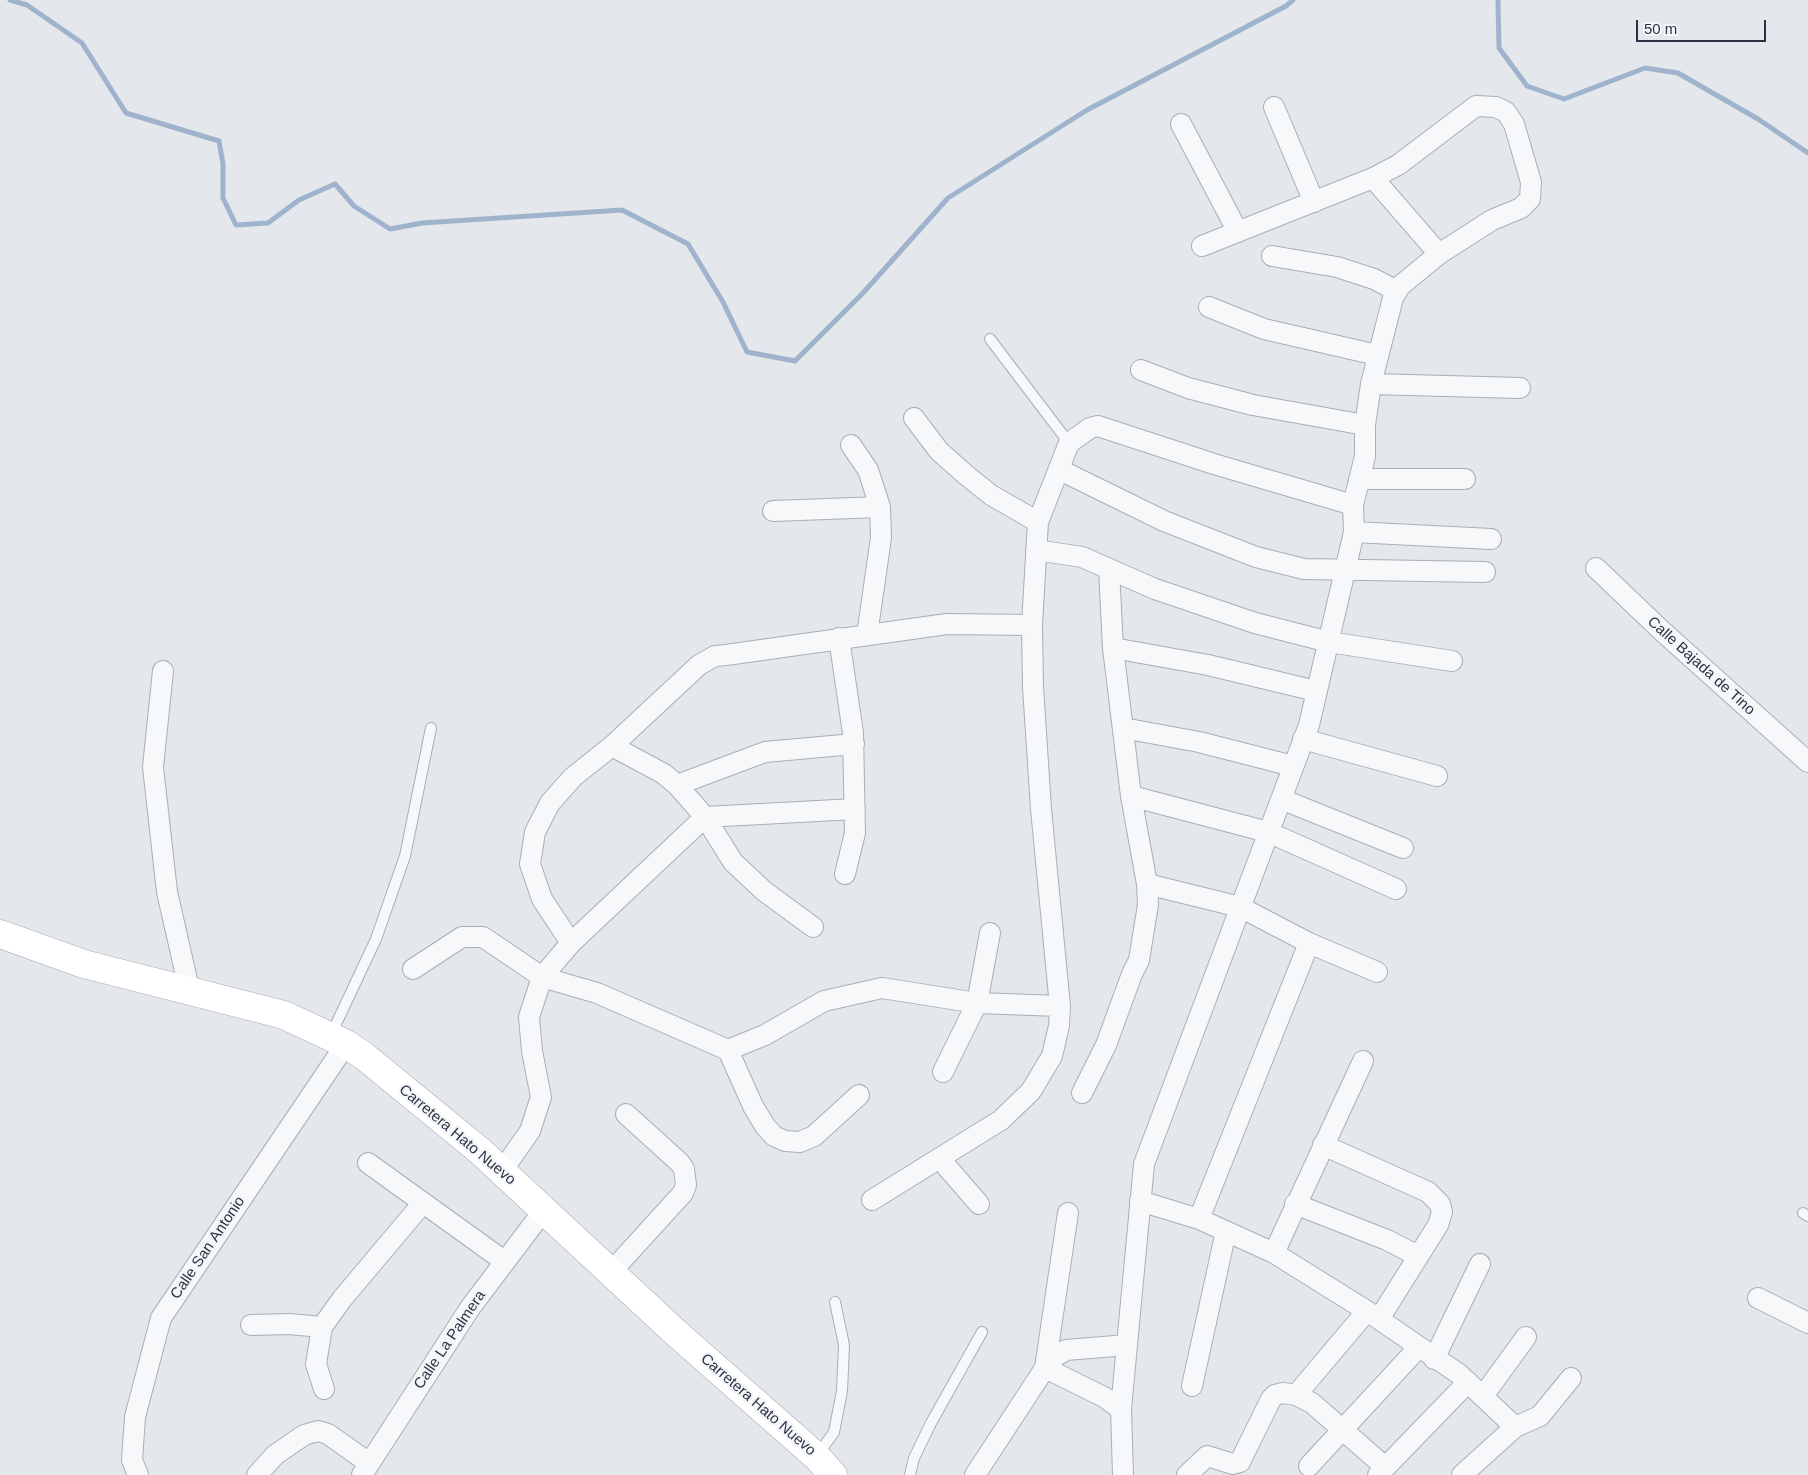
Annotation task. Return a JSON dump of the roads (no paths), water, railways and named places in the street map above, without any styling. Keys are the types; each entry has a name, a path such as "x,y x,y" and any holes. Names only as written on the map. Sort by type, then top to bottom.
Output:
{"main road":[{"name":"Carretera Hato Nuevo","path":"0,934 84,964 190,993 284,1015 338,1040 364,1056 502,1172 825,1466"}],"street":[{"path":"1123,1475 1121,1409 1144,1164 1303,739 1329,642 1344,568 1354,532 1353,505 1365,456 1365,425 1371,384 1377,355 1397,291 1439,254 1492,220 1521,208 1530,199 1531,182 1514,124 1506,112 1496,107 1476,106 1398,165 1374,178 1202,246"},
{"path":"1274,107 1314,202"},
{"path":"1181,124 1238,232"},
{"path":"1374,178 1439,254"},
{"path":"1272,256 1337,267 1374,279 1397,291"},
{"path":"1209,307 1264,329 1377,355"},
{"path":"1141,370 1188,388 1252,405 1365,425"},
{"path":"1371,384 1520,388"},
{"path":"914,418 938,451 966,475 991,495 1038,522"},
{"path":"872,1200 1001,1120 1031,1091 1052,1056 1059,1026 1060,1006 1041,809 1033,687 1032,625 1038,522 1069,443 1090,428 1098,426 1214,464 1353,505"},
{"path":"851,445 868,470 880,507 881,538 867,635"},
{"path":"1060,470 1164,521 1256,557 1304,569 1344,568 1485,572"},
{"path":"1360,479 1465,479"},
{"path":"773,511 880,507"},
{"path":"1354,532 1491,539"},
{"path":"1036,550 1082,557 1155,590 1255,623 1329,642 1452,661"},
{"name":"Calle Bajada de Tino","path":"1596,568 1662,632 1808,762"},
{"path":"1082,1093 1106,1045 1139,960 1148,905 1147,884 1131,796 1113,648 1109,570"},
{"path":"571,943 542,899 530,864 535,832 550,804 573,777 612,746 699,665 715,656 947,624 1032,625"},
{"path":"839,638 854,744 855,833 845,874"},
{"path":"1113,648 1208,665 1316,691"},
{"path":"163,671 153,767 167,892 190,993"},
{"path":"1123,728 1199,742 1293,766"},
{"path":"1303,739 1437,776"},
{"path":"677,785 765,752 854,744"},
{"path":"612,746 664,774 677,785 705,817 733,862 764,891 813,927"},
{"path":"1131,796 1268,832 1396,889"},
{"path":"1281,799 1403,848"},
{"path":"502,1172 530,1131 542,1097 532,1051 529,1017 542,977 571,943 705,817 855,809"},
{"path":"1147,884 1240,907 1309,943 1377,972"},
{"path":"943,1072 977,1003 990,933"},
{"path":"413,969 462,937 482,936 542,977 597,993 728,1050 753,1106 765,1126 774,1136 785,1141 800,1142 814,1136 859,1095"},
{"path":"1199,1219 1309,943"},
{"path":"728,1050 765,1035 824,1000 882,988 977,1003 1060,1006"},
{"name":"Calle San Antonio","path":"138,1475 132,1460 135,1417 161,1318 338,1040"},
{"path":"1274,1253 1295,1204 1363,1061"},
{"path":"611,1272 683,1193 686,1185 684,1169 680,1163 626,1114"},
{"path":"1296,1395 1373,1315 1418,1256 1442,1217 1440,1204 1435,1198 1402,1180 1323,1145"},
{"path":"940,1159 979,1204"},
{"path":"368,1163 422,1204 504,1261"},
{"path":"1140,1201 1199,1219 1274,1253 1373,1315 1468,1382 1515,1426"},
{"path":"324,1388 316,1364 322,1327 342,1299 422,1204"},
{"path":"1295,1204 1387,1240 1418,1256"},
{"name":"Calle La Palmera","path":"366,1469 470,1308 544,1210"},
{"path":"1045,1368 1068,1214"},
{"path":"1192,1386 1226,1231"},
{"path":"1309,1466 1343,1429 1426,1353 1480,1264"},
{"path":"1758,1298 1808,1323"},
{"path":"251,1325 290,1324 322,1327"},
{"path":"1483,1396 1526,1338"},
{"path":"975,1475 1045,1368 1056,1356 1066,1350 1127,1345"},
{"path":"1045,1368 1104,1398 1121,1409"},
{"path":"1462,1475 1515,1426 1540,1416 1571,1378"},
{"path":"1187,1475 1207,1456 1233,1464 1240,1462 1273,1397 1283,1393 1296,1395 1312,1403 1343,1429 1381,1471 1468,1382"},
{"path":"257,1475 282,1450 304,1435 318,1432 328,1434 366,1469"}],"lane":[{"path":"990,339 1069,443"},
{"path":"338,1040 405,856 431,728"},
{"path":"825,1466 842,1391 844,1345 835,1302"},
{"path":"910,1475 914,1458 931,1423 982,1332"}],"waterway":[{"path":"10,0 27,5 82,43 126,113 219,141 223,164 223,198 236,225 268,223 299,200 335,184 354,206 390,229 422,223 622,210 688,244 723,302 747,352 795,361 863,293 948,198 1087,110 1286,6 1293,0"},
{"path":"1498,0 1499,48 1527,86 1564,99 1645,68 1678,73 1758,119 1808,153"}]}
